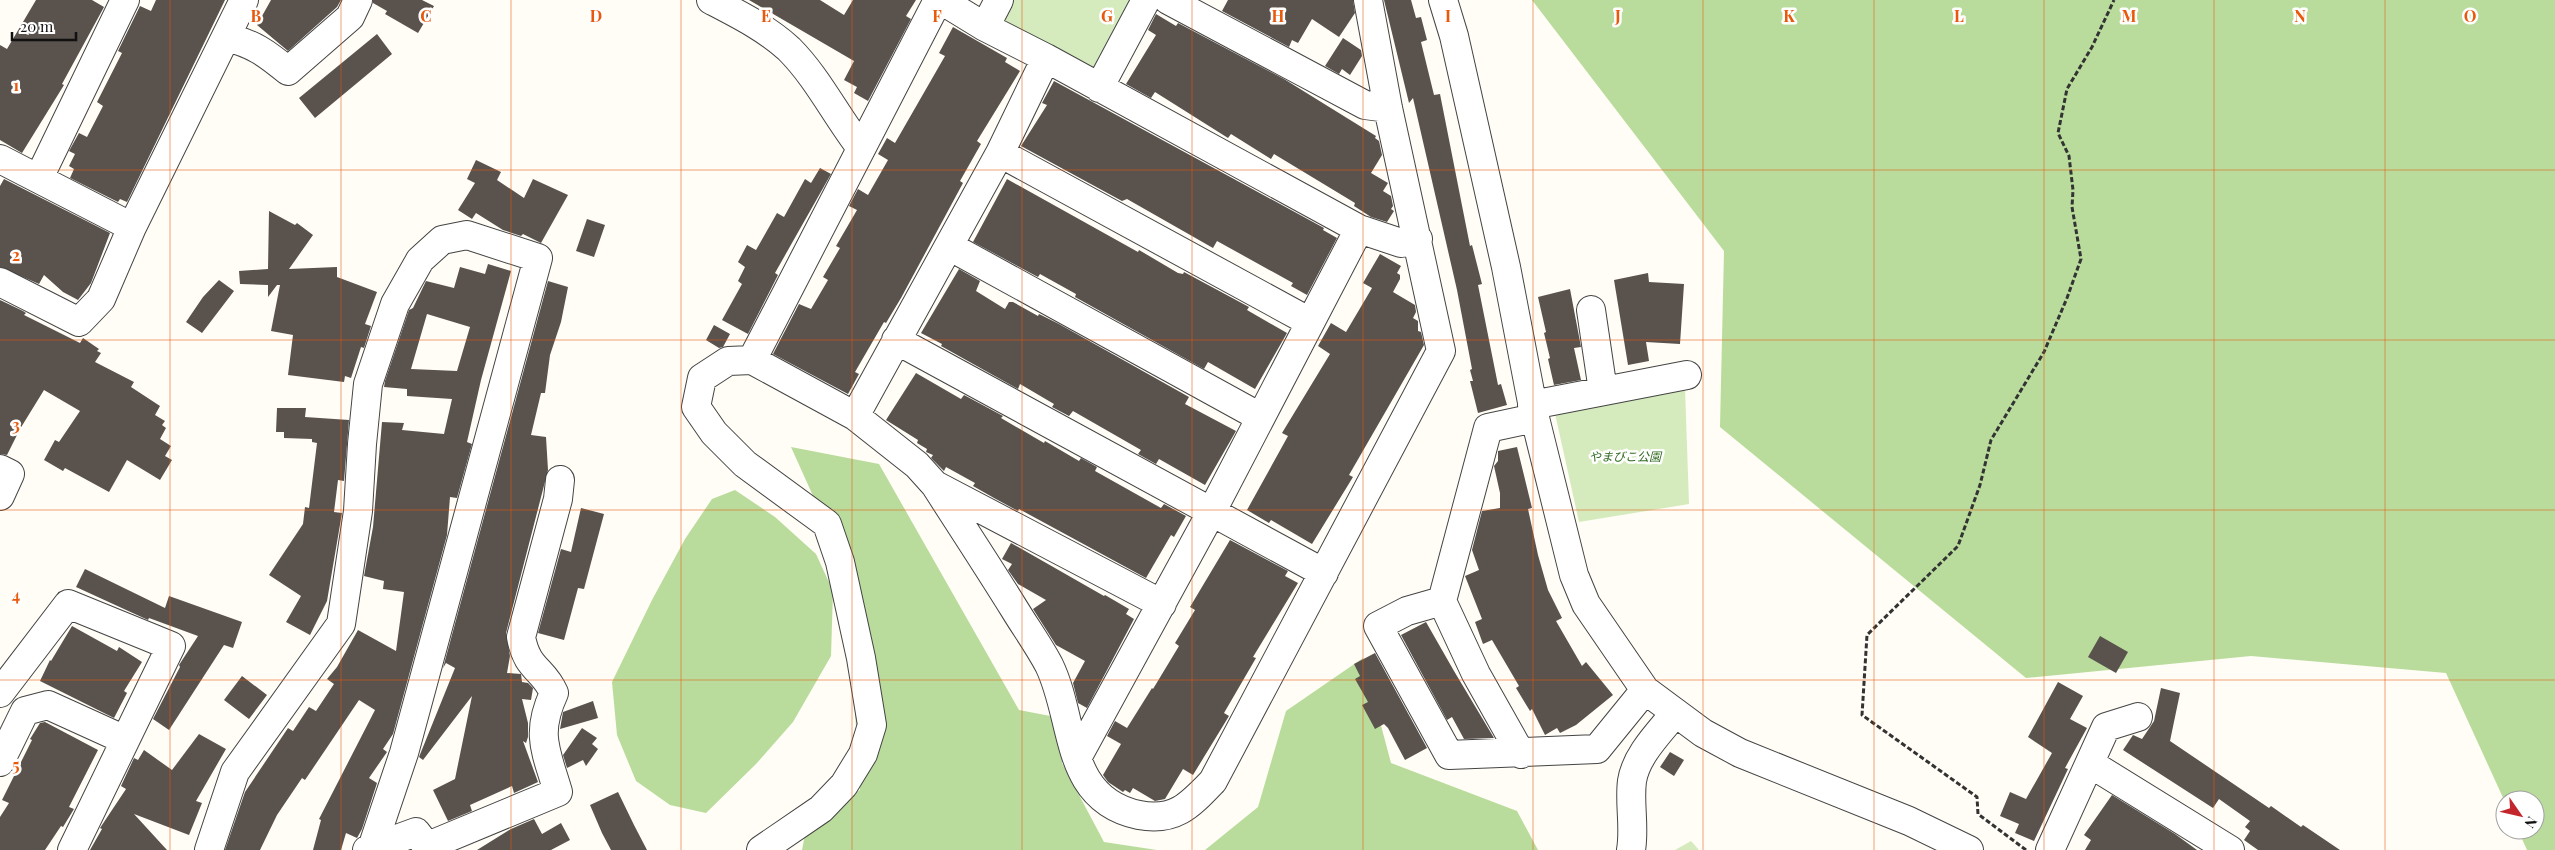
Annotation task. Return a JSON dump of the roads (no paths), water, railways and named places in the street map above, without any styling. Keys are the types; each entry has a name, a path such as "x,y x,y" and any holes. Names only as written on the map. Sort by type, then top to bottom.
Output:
{"street":[{"path":"39,178 125,0"},
{"path":"0,282 79,322 100,299 132,227 244,0"},
{"path":"226,37 248,42 261,49 288,71 350,17 358,0"},
{"path":"711,0 751,21 788,49 818,83 842,124 861,148"},
{"path":"752,360 861,148 940,0 985,27 1046,58 1359,229 1401,243 1418,239"},
{"path":"985,27 999,0"},
{"path":"1099,88 1146,0"},
{"path":"1168,0 1365,105 1388,108"},
{"path":"762,850 820,808 844,785 863,754 872,725 861,658 840,562 827,524 745,464 714,433 696,407 702,378 728,361 752,360 855,416 917,465 935,485 1049,666 1077,758 1092,790 1120,811 1150,817 1168,816 1190,806 1213,781 1441,351 1388,108 1368,0"},
{"path":"1443,0 1454,36 1506,268 1534,411 1574,575 1586,604 1645,690 1704,734 1740,753 1909,822 1969,850"},
{"path":"855,416 1000,153 1046,58"},
{"path":"1000,153 1310,322"},
{"path":"0,159 132,227"},
{"path":"1077,758 1212,511 1359,229"},
{"path":"209,850 235,772 341,624 358,511 368,384 395,304 420,260 442,240 467,234 538,258 404,753 370,849"},
{"path":"949,246 1260,417"},
{"path":"1591,310 1603,392"},
{"path":"896,340 1324,573"},
{"path":"1521,754 1476,674 1442,601 1488,428 1534,411 1603,392 1687,375"},
{"path":"0,469 10,474 0,496"},
{"path":"370,849 416,832 429,848 468,841 558,792 542,736 545,713 554,693 549,681 530,664 521,637 558,499 560,480"},
{"path":"935,485 1162,604"},
{"path":"1442,601 1407,611 1378,626 1449,755 1521,754 1598,749 1645,690"},
{"path":"0,693 68,604 171,646 72,850"},
{"path":"0,762 25,711 48,705 125,740"},
{"path":"1631,850 1634,836 1632,780 1646,750 1676,713"},
{"path":"2050,850 2091,764 2106,727 2138,716"},
{"path":"2091,764 2230,850"}],"park label":[{"name":"やまびこ公園","path":"1625,456"}]}
